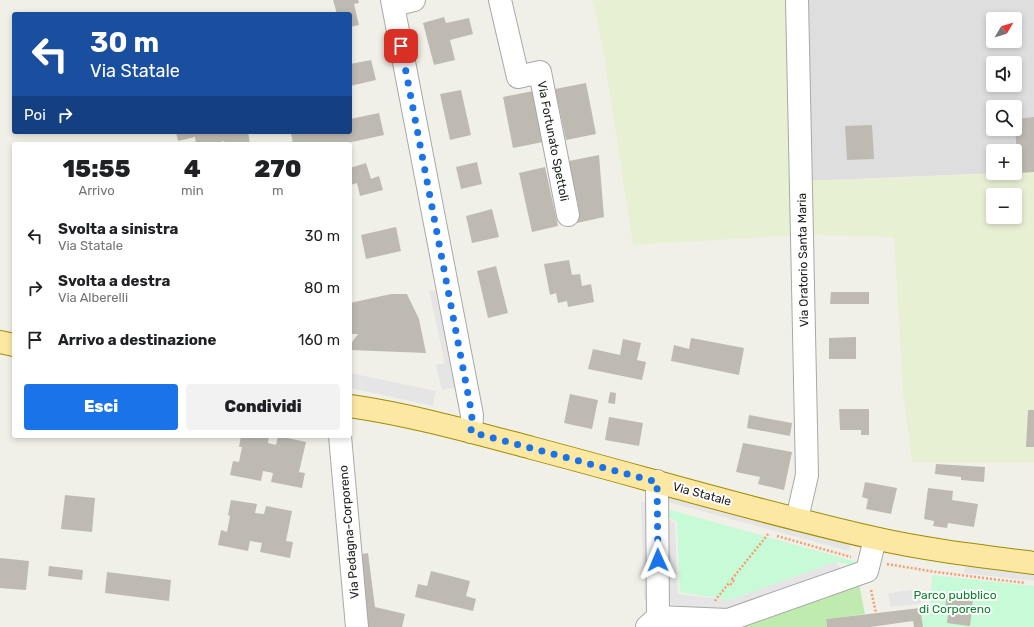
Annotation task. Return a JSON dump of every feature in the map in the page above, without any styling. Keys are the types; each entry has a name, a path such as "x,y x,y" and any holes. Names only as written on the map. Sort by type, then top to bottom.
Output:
{"main road":[{"path":"0,342 12,345"},
{"name":"Via Statale","path":"352,406 387,412 471,432 875,539 949,553 1034,563"}],"street":[{"path":"414,0 392,2 472,415 471,432"},
{"name":"Via Fortunato Spettoli","path":"500,0 518,77 540,72 568,215"},
{"name":"Via Oratorio Santa Maria","path":"797,0 808,475 797,519"},
{"name":"Via Pedagna-Corporeno","path":"340,438 357,627"},
{"path":"657,482 652,622 710,619 728,620 867,571 875,539"}],"path":[{"path":"710,619 717,598 729,583 731,584 734,580 732,578 769,533"},
{"path":"867,571 876,613"}],"shaded area":[{"path":"800,0 1034,0 1034,172 1022,172 1022,144 986,144 986,173 804,181"},
{"path":"435,290 457,387 442,390 436,365 445,363 429,291"},
{"path":"352,373 436,391 433,406 352,388"},
{"path":"670,495 851,544 849,551 668,502"},
{"path":"641,502 650,504 653,602 644,599"},
{"path":"665,517 675,523 678,594 730,600 836,562 843,572 730,612 677,607 667,601"},
{"path":"965,566 1034,574 1034,581 964,573"},
{"path":"920,589 921,604 890,607 888,593"}],"green space":[{"path":"592,0 793,0 804,181 986,174 986,180 1022,180 1022,172 1034,172 1034,462 912,462 903,394 894,237 802,235 633,245 603,50"},
{"path":"667,509 857,562 856,566 836,562 730,600 680,592 677,522 667,516"},
{"path":"857,574 865,614 826,619 827,627 730,627"},
{"name":"Parco pubblico di Corporeno","path":"932,575 1034,586 1034,627 923,627 920,608 930,608"}],"building":[{"path":"333,0 358,0 359,3 354,4 359,25 352,27 352,12 336,12"},
{"path":"444,17 446,23 469,18 473,34 450,40 455,60 434,65 423,23"},
{"path":"371,60 376,80 352,86 352,64"},
{"path":"586,83 596,134 566,140 555,89"},
{"path":"461,90 471,135 450,140 440,94"},
{"path":"533,91 543,142 513,148 503,97"},
{"path":"379,113 384,135 352,142 293,142 291,134 352,134 352,119"},
{"path":"1034,117 1034,172 1022,173 1022,144 1016,144 1016,136 1022,136 1022,118"},
{"path":"872,125 874,159 847,160 845,126"},
{"path":"176,134 248,134 250,142 196,142 195,137 178,141"},
{"path":"599,155 604,217 577,223 573,205 578,204 572,177 568,178 564,162"},
{"path":"477,162 482,184 461,189 456,167"},
{"path":"366,163 371,179 379,176 383,190 360,196 357,183 352,185 352,167"},
{"path":"545,167 558,226 532,232 519,173"},
{"path":"492,209 499,237 472,243 466,216"},
{"path":"396,227 401,251 366,259 361,235"},
{"path":"569,260 572,275 580,274 582,286 591,284 594,302 568,307 567,301 558,303 556,293 550,295 544,264"},
{"path":"496,266 508,313 488,318 477,271"},
{"path":"831,292 869,292 869,304 830,304"},
{"path":"391,294 407,294 419,319 426,353 352,350 352,342 358,334 352,334 352,303"},
{"path":"856,337 856,359 829,359 829,338"},
{"path":"691,338 744,348 739,375 671,361 674,345 689,349"},
{"path":"623,339 641,343 637,360 646,362 642,380 588,369 593,349 620,355"},
{"path":"610,392 616,393 615,404 608,403"},
{"path":"570,394 598,400 592,429 564,423"},
{"path":"839,409 869,409 869,435 861,435 861,430 840,430"},
{"path":"1028,410 1034,410 1034,447 1026,447"},
{"path":"749,415 792,423 790,436 747,428"},
{"path":"609,417 643,423 639,446 605,440"},
{"path":"241,438 269,438 268,443 276,445 278,438 287,438 306,442 299,472 305,473 302,488 271,482 273,473 263,471 261,481 230,475 233,461 239,462 242,447 239,447"},
{"path":"743,443 792,452 784,490 758,484 760,477 736,472"},
{"path":"936,464 985,467 984,482 961,480 961,477 935,474"},
{"path":"865,482 897,488 891,514 866,509 868,499 862,497"},
{"path":"928,488 953,491 952,500 978,504 974,527 948,523 947,528 933,526 934,521 924,519"},
{"path":"65,495 95,498 92,532 61,529"},
{"path":"231,500 257,504 255,513 264,514 266,506 292,511 286,541 293,542 290,558 260,552 262,543 250,541 248,551 218,545 221,530 227,532"},
{"path":"368,553 375,607 405,614 402,627 365,627 357,555"},
{"path":"0,558 29,561 26,590 0,588"},
{"path":"49,566 83,570 82,580 48,576"},
{"path":"431,571 470,581 466,596 476,599 473,611 415,597 418,584 427,586"},
{"path":"107,572 171,580 169,601 105,593"},
{"path":"947,595 973,599 970,626 947,623 948,615 944,614"},
{"path":"920,608 923,627 914,627 913,621 870,627 827,627 826,619"}],"route":[{"path":"401,46 472,415 471,432 657,482 658,560"}]}
